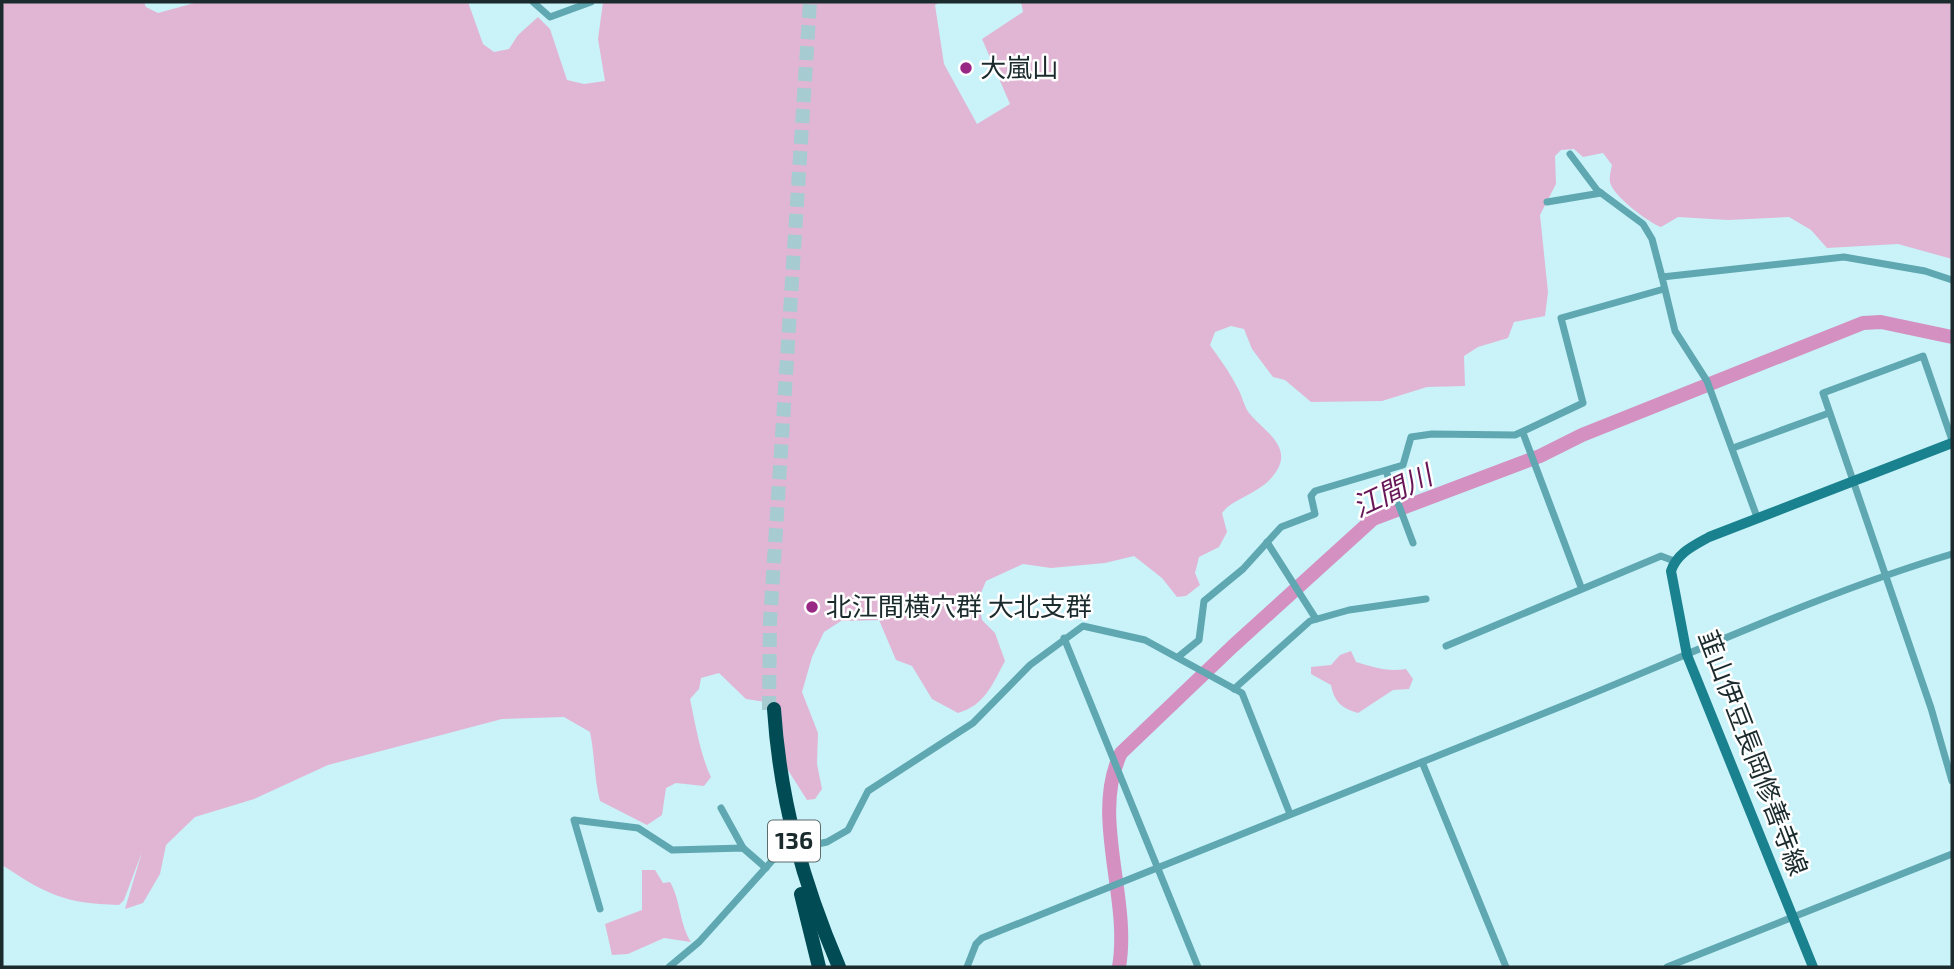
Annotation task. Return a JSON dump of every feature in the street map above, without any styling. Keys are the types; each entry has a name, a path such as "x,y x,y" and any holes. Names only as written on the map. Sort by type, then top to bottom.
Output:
{"highway":[{"name":"136","path":"819,967 784,813 771,710 798,860 839,967"}],"main road":[{"path":"1674,561 1683,552 1709,537 1952,441"},
{"name":"韮山伊豆長岡修善寺線","path":"1674,561 1671,584 1687,655 1813,967"}],"street":[{"path":"533,2 550,17 592,2"},
{"path":"1570,154 1601,193 1643,223 1652,239 1677,336 1707,381 1758,517"},
{"path":"1547,202 1601,193"},
{"path":"1662,277 1844,257 1925,271 1952,280"},
{"path":"1178,657 1199,640 1204,601 1243,569 1284,526 1315,514 1311,496 1315,491 1405,463 1409,439 1416,436 1502,436 1523,433 1583,403 1561,318 1664,289"},
{"path":"1952,441 1923,356 1823,393 1952,781"},
{"path":"1733,448 1829,413"},
{"path":"1523,433 1581,587"},
{"path":"1386,471 1413,543"},
{"path":"1267,542 1297,585 1316,619"},
{"path":"967,967 976,944 982,938 1885,574 1952,554"},
{"path":"1446,646 1581,587 1661,556 1674,561"},
{"path":"1234,689 1294,632 1316,619 1349,610 1426,598"},
{"path":"800,848 827,842 849,830 869,791 981,716 1030,664 1077,628 1088,625 1145,640 1242,693 1290,814"},
{"path":"1064,638 1198,967"},
{"path":"1422,762 1506,967"},
{"path":"721,807 743,848 766,867"},
{"path":"600,909 574,820 638,828 672,850 743,848"},
{"path":"669,967 698,942 779,853 786,850"},
{"path":"1667,967 1952,854"}],"shaded area":[{"path":"2,2 144,2 146,7 158,13 198,2 468,2 483,44 494,52 509,49 518,35 538,17 550,29 567,80 584,84 605,81 598,39 603,2 940,2 935,5 944,64 977,124 1010,104 982,39 1023,12 1021,2 1952,2 1952,259 1898,244 1827,248 1811,230 1789,217 1728,220 1678,217 1661,227 1640,214 1612,188 1612,165 1603,153 1583,157 1574,149 1561,150 1555,156 1556,184 1540,215 1548,292 1545,316 1514,322 1508,338 1478,347 1464,356 1465,386 1427,387 1382,401 1311,402 1285,380 1273,377 1252,349 1244,329 1231,326 1215,332 1210,345 1233,380 1247,410 1274,439 1281,456 1280,465 1267,482 1222,513 1227,532 1219,547 1199,557 1195,573 1200,585 1186,596 1177,597 1162,578 1134,556 1105,563 1051,568 1023,564 986,581 978,600 982,620 995,633 1005,661 992,686 981,699 958,713 932,699 912,666 896,660 879,620 841,621 824,632 812,657 802,692 818,733 817,764 822,789 815,799 807,800 786,767 779,704 746,699 719,673 701,678 699,689 690,699 701,750 711,777 704,786 676,783 666,788 662,815 647,825 600,801 590,732 564,717 502,719 328,765 254,799 195,817 166,845 160,874 143,903 125,909 142,852 124,900 119,905 84,902 57,895 32,884 2,865"},
{"path":"1351,651 1356,662 1386,669 1406,669 1413,679 1409,689 1393,690 1358,713 1347,709 1336,700 1331,685 1311,674 1311,667 1331,665 1340,655"},
{"path":"642,870 655,870 663,883 670,882 691,942 664,938 628,954 612,955 605,924 642,910"}],"waterway":[{"name":"江間川","path":"1119,967 1120,913 1109,803 1113,777 1121,753 1233,646 1373,519 1540,456 1582,435 1863,323 1881,322 1952,337"}],"tunnel":[{"path":"769,710 770,622 810,2"}],"place":[{"name":"大嵐山","path":"966,68"},
{"name":"北江間横穴群 大北支群","path":"812,607"}]}
